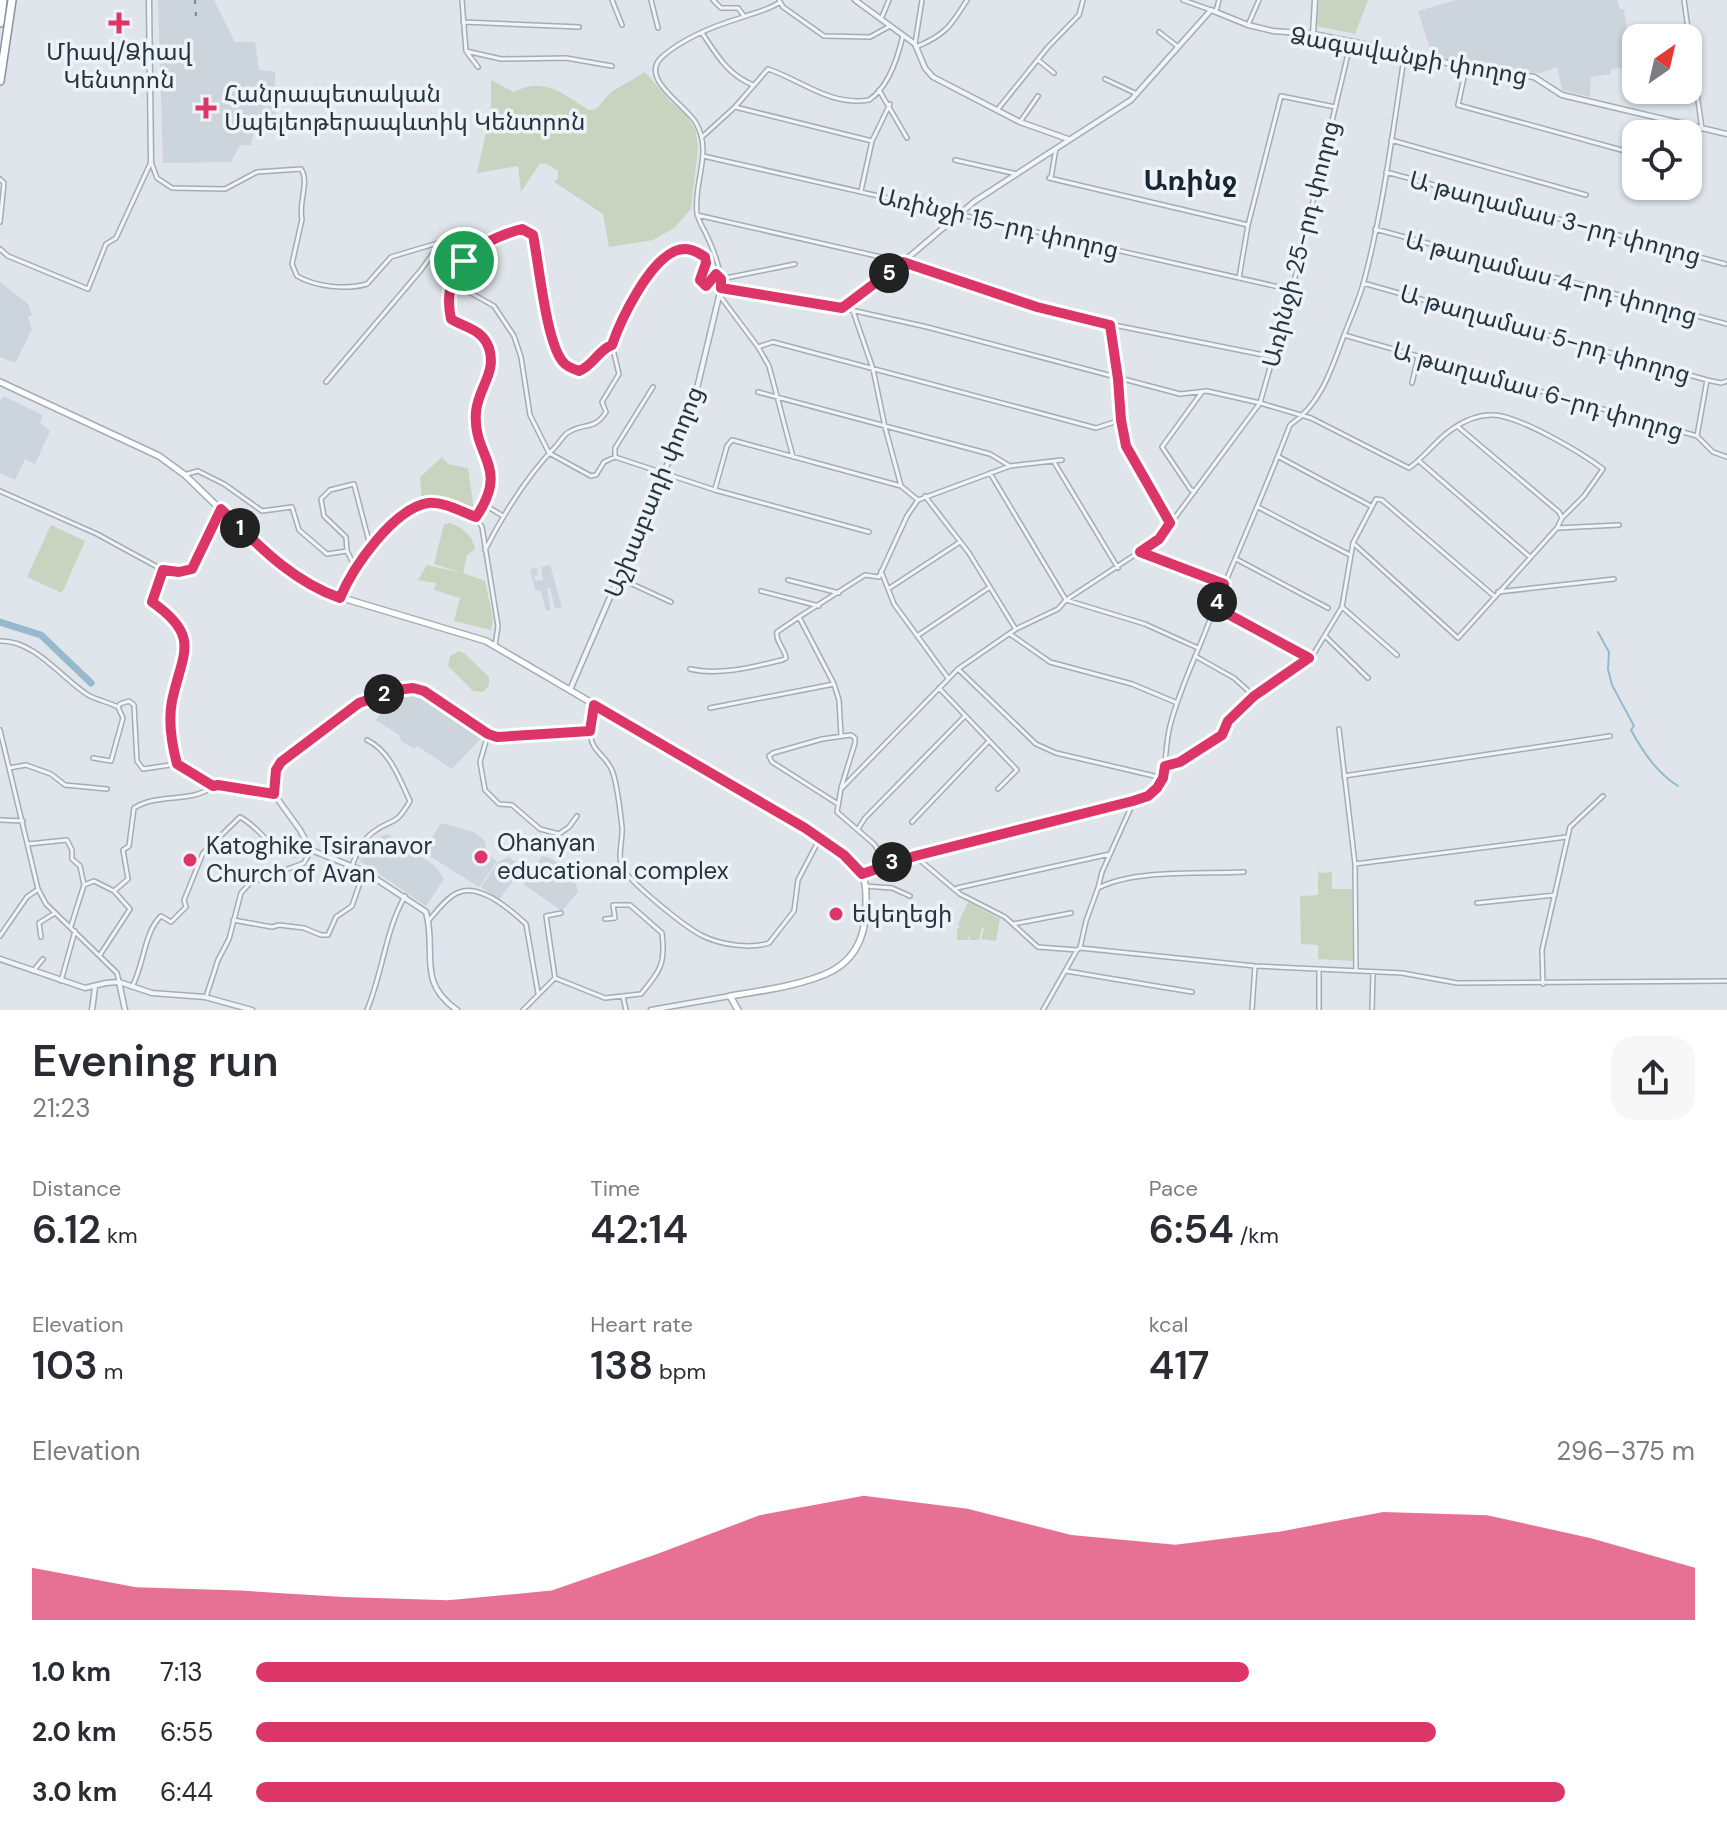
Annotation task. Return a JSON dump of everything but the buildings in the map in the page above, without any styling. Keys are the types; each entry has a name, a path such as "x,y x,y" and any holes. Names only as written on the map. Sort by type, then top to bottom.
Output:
{"highway":[{"path":"0,23 3,0"},
{"path":"0,81 12,0"}],"main road":[{"path":"0,382 159,456 185,475 256,544 291,573 321,590 495,646 844,855 862,874 865,886 867,918 856,950 846,962 830,972 798,983 730,996 738,1010"}],"street":[{"path":"149,0 151,162 157,178 172,188 225,189 257,172 301,169 305,177 300,212 302,219 292,264 297,276 326,286 367,284 391,257 441,242 458,252 464,261"},
{"path":"462,0 466,51 478,67"},
{"path":"612,0 622,25"},
{"path":"651,0 658,28"},
{"path":"713,0 721,8 738,8 744,16"},
{"path":"855,0 916,45"},
{"path":"881,19 889,0"},
{"path":"922,0 916,45 925,68 933,77 1020,122 1070,139"},
{"path":"916,45 938,38 950,27 967,0"},
{"path":"997,111 1079,15 1083,0"},
{"name":"Ձագավանքի փողոց","path":"1183,0 1248,25 1351,41 1466,68 1534,77 1562,95 1665,120"},
{"path":"842,308 903,262 960,213 1056,148 1109,117 1137,94 1219,0"},
{"path":"1248,25 1259,0"},
{"path":"1313,34 1315,0"},
{"path":"1684,0 1701,120"},
{"path":"890,26 870,37 824,36 816,33 779,1 702,33 663,56 654,67 654,74 697,124 702,137 697,215 709,239 721,288 842,308 927,327 1180,394 1202,392 1260,403 1303,416 1409,468 1457,426 1471,418 1493,414 1517,420 1568,446 1603,469 1557,528 1458,638 1353,543"},
{"path":"463,22 579,27"},
{"path":"1159,32 1177,46"},
{"path":"702,33 724,67 738,79 753,85"},
{"path":"702,137 735,107 768,69 821,94 838,99 869,100 879,90 898,57 903,35"},
{"name":"Առինջի 25-րդ փողոց","path":"841,789 958,669 1016,629 1058,609 1066,600 1159,539 1260,403 1292,290 1351,41"},
{"path":"466,51 501,59 566,58 612,66"},
{"path":"862,874 915,856 1133,801 1148,796 1163,778 1167,737 1176,702 1290,425 1303,416 1319,395 1363,283 1386,172 1405,52"},
{"path":"1038,60 1054,73"},
{"path":"1466,68 1458,105 1622,150"},
{"path":"1105,79 1137,94"},
{"path":"879,90 890,104 907,138"},
{"path":"1020,122 1038,96"},
{"path":"1239,278 1248,225 1281,96 1335,107"},
{"path":"861,191 872,141 890,104"},
{"path":"735,107 872,141"},
{"name":"Ձագավանքի փողոց","path":"1702,129 1727,134"},
{"path":"1391,140 1586,195"},
{"path":"1056,148 1050,178 1248,225"},
{"name":"Առինջի 15-րդ փողոց","path":"703,156 1292,290"},
{"path":"955,160 1017,174"},
{"path":"0,249 8,256 88,289 106,244 116,238 151,162"},
{"name":"Ա թաղամաս 3-րդ փողոց","path":"1386,172 1725,264"},
{"path":"0,179 4,183 0,222"},
{"path":"697,215 903,262 1037,307 1110,325 1275,357"},
{"name":"Ա թաղամաս 4-րդ փողոց","path":"1375,229 1727,324"},
{"path":"476,517 493,480 476,425 480,393 490,376 490,350 477,331 451,319 447,296 451,282 464,261 498,235 527,230 533,235 551,329 562,361 569,367 583,370 604,348 612,345"},
{"path":"326,382 441,242"},
{"path":"485,550 503,516 549,453 569,432 592,426 606,412 602,402 619,374 612,345 618,326 659,263 675,251 694,250 705,257 701,283 706,286 710,284 716,274 721,279"},
{"path":"721,279 795,264"},
{"path":"451,282 494,306 514,336 521,357 530,415 549,453 591,476 596,475 604,462 615,457 715,490 869,532"},
{"name":"Ա թաղամաս 5-րդ փողոց","path":"1363,283 1707,380 1727,381"},
{"name":"Աշխաբադի փողոց","path":"570,690 697,395 721,288"},
{"path":"719,295 769,366 793,457"},
{"path":"853,311 873,369 901,486"},
{"path":"1110,325 1126,446 1170,523"},
{"name":"Ա թաղամաս 6-րդ փողոց","path":"1344,335 1697,436 1713,452 1727,457"},
{"path":"758,347 773,342 1096,428 1121,420"},
{"path":"1412,383 1418,357"},
{"path":"1697,436 1707,380"},
{"path":"615,457 615,448 653,387"},
{"path":"758,392 990,454 1010,466"},
{"path":"1195,491 1191,490 1162,447 1202,392"},
{"path":"1457,426 1559,512 1562,518"},
{"path":"715,490 727,446 732,440 901,486 918,500"},
{"path":"1278,456 1371,506"},
{"path":"690,669 701,672 753,667 786,658 777,632 865,575 878,578 907,516 918,500 1010,466 1062,460"},
{"path":"1054,461 1118,568"},
{"path":"1419,461 1530,557"},
{"path":"185,475 198,471 224,484 262,511 292,507 300,532 327,554 347,551"},
{"path":"990,473 1066,600 1145,624 1199,648"},
{"path":"356,569 347,551 346,537 324,516 321,499 330,490 354,484 371,549"},
{"path":"0,491 97,534 163,570 179,572 192,569 221,509"},
{"path":"925,496 960,542 1016,629"},
{"path":"1165,766 1180,762 1222,735 1228,721 1254,696 1309,658 1326,637 1342,607 1353,543 1376,499 1382,500 1496,594 1614,579"},
{"path":"340,598 356,569 386,529 426,504 439,504 476,517 482,527 498,626 495,646"},
{"path":"484,505 503,516"},
{"path":"1257,507 1350,555"},
{"path":"1557,528 1619,525"},
{"path":"888,589 960,542"},
{"path":"1140,552 1224,584"},
{"path":"1235,559 1328,608"},
{"path":"163,570 152,602 172,615 186,648 170,715 177,764"},
{"path":"881,571 894,604 948,678"},
{"path":"619,578 671,602"},
{"path":"788,580 839,593"},
{"path":"917,636 990,587"},
{"path":"761,591 819,606"},
{"path":"1215,607 1309,658"},
{"path":"1342,607 1397,655"},
{"path":"799,617 834,684 839,700 841,735"},
{"path":"1010,634 1050,662 1132,684 1176,702"},
{"path":"1326,637 1368,678"},
{"path":"0,641 22,647 58,669 89,696 118,707 123,718 111,761 93,758"},
{"path":"1195,656 1234,678 1254,696"},
{"path":"958,669 1036,744 1056,753 1163,778"},
{"path":"710,708 834,684"},
{"path":"457,1010 443,1000 433,985 429,920 422,907 364,871 311,850 274,794 276,770 287,756 359,703 396,690 413,688 424,691 488,734 509,736 590,731"},
{"path":"939,688 1017,770 998,789"},
{"path":"118,707 129,701 134,705 137,761 143,769 177,764 213,786"},
{"path":"594,705 590,743 609,763 615,782 622,827 620,860 623,871 635,886 704,937 745,945 769,943 794,911 798,880 820,838"},
{"path":"858,829 865,818 965,716"},
{"path":"1339,729 1355,864 1356,971"},
{"path":"0,730 38,889 55,913 117,973 125,1010"},
{"path":"488,734 480,770 485,790 494,800 501,805 512,805 540,829 559,834 577,816"},
{"path":"838,804 772,762 769,756 841,735 851,735 855,740 841,789 839,815 874,844 888,864"},
{"path":"1344,776 1610,736"},
{"path":"352,866 357,852 371,833 401,817 410,801 388,759 378,745 367,740"},
{"path":"912,822 989,741"},
{"path":"9,768 26,765 51,774 65,785 107,789"},
{"path":"114,891 128,879 122,854 129,846 134,808 146,801 164,797 197,795 218,785 274,794"},
{"path":"1543,984 1542,950 1570,827 1603,796"},
{"path":"1043,1010 1078,949 1110,854 1133,801"},
{"path":"132,987 143,963 154,922 161,916 171,922 177,918 186,907 184,900 203,853 240,817 284,854 299,856 311,850"},
{"path":"0,820 23,821"},
{"path":"1355,864 1567,837"},
{"path":"28,844 67,840 72,848 72,859 80,866 84,885 71,926"},
{"path":"205,997 229,939 241,893 250,883 304,863 311,850"},
{"path":"955,889 1110,854"},
{"path":"915,856 955,889 1013,924 1038,947 1319,971 1402,973 1457,983 1727,981"},
{"path":"233,920 272,927 304,928 328,935 336,917 352,906 364,871"},
{"path":"1098,888 1128,877 1244,872"},
{"path":"84,885 94,881 114,891 130,909 100,955"},
{"path":"865,886 892,888 910,896"},
{"path":"0,936 27,897 38,889"},
{"path":"429,920 457,893 472,890 482,893 526,924 538,993"},
{"path":"1477,903 1555,895"},
{"path":"367,1010 386,953 391,926 405,896"},
{"path":"555,978 605,998 641,994 661,970 664,951 662,933 630,905 613,905 615,918 605,919"},
{"path":"41,937 39,923 55,913"},
{"path":"555,978 546,916 561,913"},
{"path":"1013,924 1071,913"},
{"path":"61,981 75,930"},
{"path":"0,959 85,988 119,982 152,993 205,997 252,1010"},
{"path":"33,970 43,959"},
{"path":"1252,1010 1255,966"},
{"path":"1066,971 1192,992"},
{"path":"1319,971 1319,1010"},
{"path":"1372,1010 1373,972"},
{"path":"523,1010 555,978"},
{"path":"92,1010 95,987"},
{"path":"655,1010 730,996"},
{"path":"623,997 626,1010"}],"shaded area":[{"path":"158,0 214,0 235,42 255,42 259,70 275,72 276,126 255,126 251,145 240,145 231,162 163,163"},
{"path":"1456,0 1617,0 1620,9 1624,9 1626,24 1622,24 1622,68 1611,69 1611,74 1591,77 1590,97 1562,90 1557,67 1540,73 1516,73 1448,61 1432,55 1418,11"},
{"path":"0,282 28,304 32,315 28,317 32,329 15,363 0,357"},
{"path":"3,396 43,415 40,423 50,431 35,464 25,459 15,480 0,473 0,401"},
{"path":"550,565 562,607 555,609 550,588 547,588 551,610 546,611 541,591 535,590 530,569 537,568 536,581 543,580 541,567"},
{"path":"415,688 484,735 452,769 417,746 414,749 401,741 399,735 376,720 392,696"},
{"path":"441,823 474,832 485,841 487,854 497,861 479,887 423,852"},
{"path":"388,834 435,866 444,879 426,906 360,861 366,850 359,860 356,858 371,836"},
{"path":"542,856 573,873 578,892 562,911 523,884"},
{"path":"508,857 523,867 499,900 481,887 498,862"}],"green space":[{"path":"1319,0 1368,0 1355,34 1317,26"},
{"path":"645,72 685,113 696,131 698,149 691,209 674,228 653,240 609,247 603,214 554,182 558,171 547,164 540,163 521,192 518,166 477,173 491,111 491,80 514,92 544,86 589,110 596,109 611,92"},
{"path":"442,457 448,464 468,468 474,510 422,502 420,477"},
{"path":"450,523 466,533 474,544 475,549 467,555 463,573 485,581 493,619 491,630 454,621 460,598 434,590 436,583 418,580 427,565 462,573 434,564 444,524"},
{"path":"51,525 85,541 62,593 27,577"},
{"path":"459,651 489,677 489,685 483,692 473,691 448,666 450,656"},
{"path":"1318,865 1319,873 1332,872 1332,889 1352,889 1353,961 1318,959 1318,945 1301,944 1300,896 1318,895"},
{"path":"968,902 1000,919 996,941 981,939 982,927 979,940 970,940 969,935 968,940 957,940 958,924"}],"waterway":[{"path":"0,622 41,635 91,683"},
{"path":"1598,632 1609,652 1608,669 1612,685 1634,726 1631,730 1651,761 1678,786"}],"railway":[{"path":"195,0 196,17"}],"place":[{"name":"Միավ/Ձիավ Կենտրոն","path":"119,23"},
{"name":"Հանրապետական Սպելեոթերապևտիկ Կենտրոն","path":"206,108"},
{"name":"Ohanyan educational complex","path":"481,857"},
{"name":"Katoghike Tsiranavor Church of Avan","path":"190,860"},
{"name":"եկեղեցի","path":"836,914"}],"district":[{"name":"Առինջ","path":"1190,180"}],"route":[{"path":"522,229 533,235 556,346 565,365 579,371 586,368 604,348 612,345 618,326 659,263 675,251 684,249 694,250 707,260 700,280 706,286 716,274 721,279 721,288 842,308 903,262 1037,307 1110,325 1126,446 1170,523 1159,539 1140,552 1224,584 1215,607 1309,658 1254,696 1228,721 1222,735 1195,754 1165,766 1163,778 1148,796 1081,816 915,856 862,874 844,855 805,828 594,705 590,731 497,737 424,691 413,688 396,690 359,703 287,756 276,770 274,794 213,786 177,764 170,715 186,648 172,615 152,602 163,570 188,572 192,569 221,509 256,544 301,580 340,598 347,583 386,529 418,507 435,503 476,517 493,480 476,425 480,393 492,368 490,350 484,338 477,331 451,319 447,296 456,271 464,261 498,235 522,229"}]}
